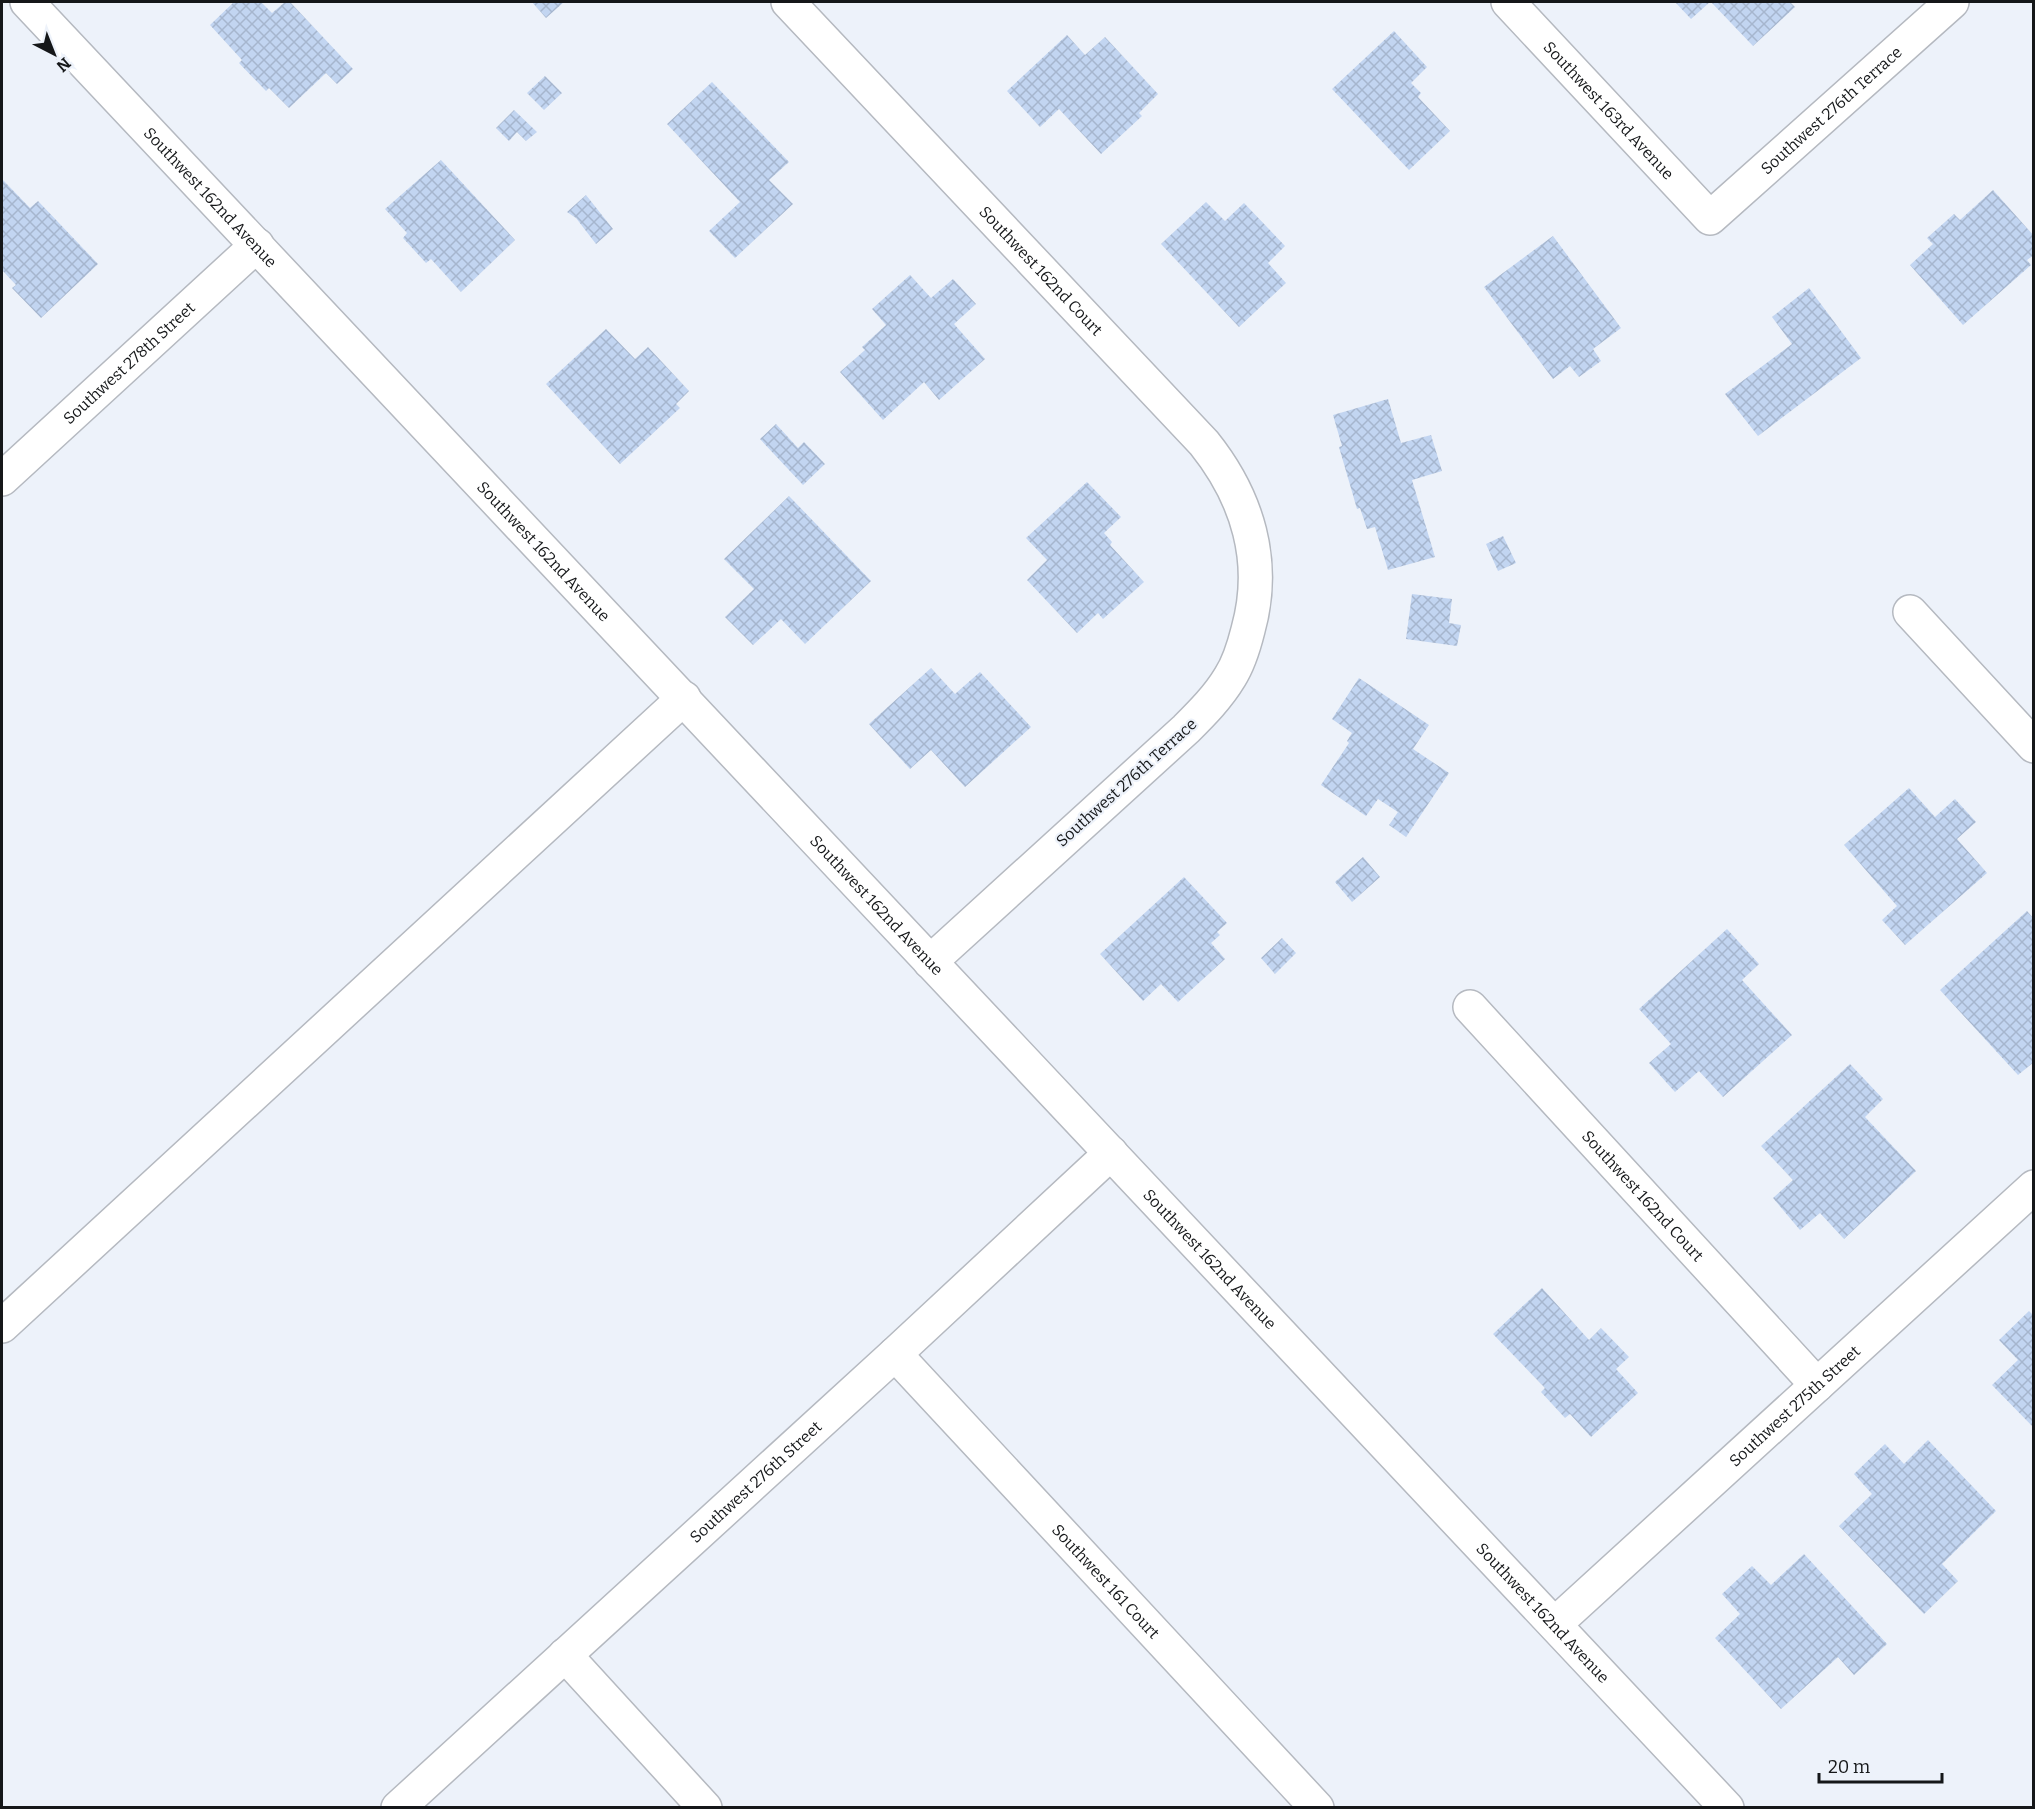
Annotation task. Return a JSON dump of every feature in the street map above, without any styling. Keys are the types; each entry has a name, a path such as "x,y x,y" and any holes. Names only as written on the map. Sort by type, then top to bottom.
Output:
{"street":[{"name":"Southwest 162nd Avenue","path":"27,2 1727,1808"},
{"name":"Southwest 162nd Court","path":"788,2 1204,443 1217,459 1239,500 1254,546 1257,564"},
{"name":"Southwest 163rd Avenue","path":"1508,2 1710,218"},
{"name":"Southwest 276th Terrace","path":"1710,218 1952,2"},
{"name":"Southwest 278th Street","path":"2,479 257,245"},
{"name":"Southwest 276th Terrace","path":"930,962 1186,729 1217,697 1231,676 1244,648 1253,609 1257,564"},
{"path":"1910,612 2034,746"},
{"path":"2,1326 684,698"},
{"name":"Southwest 162nd Court","path":"1470,1007 1817,1385"},
{"name":"Southwest 276th Street","path":"398,1808 895,1354 1111,1153"},
{"name":"Southwest 275th Street","path":"1555,1624 2034,1187"},
{"name":"Southwest 161 Court","path":"895,1354 1317,1808"},
{"path":"565,1655 705,1808"}],"building":[{"path":"234,2 261,2 272,13 285,2 290,2 353,69 337,84 326,73 289,108 269,88 266,91 239,63 242,60 210,25"},
{"path":"532,2 564,2 546,18"},
{"path":"1675,2 1710,2 1691,19"},
{"path":"1711,2 1790,2 1795,7 1753,46"},
{"path":"1394,31 1427,67 1411,83 1421,93 1418,97 1450,131 1409,170 1332,89"},
{"path":"1067,35 1085,55 1105,37 1158,94 1139,113 1142,116 1101,154 1059,109 1040,127 1007,91"},
{"path":"545,76 562,93 544,110 527,93"},
{"path":"712,82 789,162 769,180 793,204 735,258 709,231 740,202 667,124"},
{"path":"514,110 537,132 526,141 517,132 509,141 496,128"},
{"path":"441,160 515,240 461,292 431,259 426,263 403,238 407,233 385,209"},
{"path":"2,179 30,208 38,201 98,264 41,318 12,288 16,285 2,270"},
{"path":"1993,190 2034,236 2034,255 2027,260 2031,265 1963,325 1910,265 1933,244 1927,238 1954,214 1960,220"},
{"path":"586,195 613,229 596,244 576,218 567,212"},
{"path":"1206,202 1225,221 1244,203 1285,246 1268,263 1286,283 1239,327 1161,244"},
{"path":"1553,236 1621,328 1593,349 1601,361 1579,377 1570,366 1553,379 1484,287"},
{"path":"910,275 931,298 953,279 976,304 954,324 985,359 939,400 924,382 883,420 840,372 865,350 862,347 886,325 872,309"},
{"path":"1809,288 1861,358 1758,436 1725,394 1792,344 1772,317"},
{"path":"606,329 635,359 648,347 689,391 676,404 680,408 620,464 546,384"},
{"path":"1388,399 1401,443 1431,435 1442,471 1412,480 1435,557 1388,570 1375,527 1367,529 1360,508 1357,509 1339,447 1342,446 1333,415"},
{"path":"776,424 798,448 804,442 825,464 803,485 760,439"},
{"path":"1087,482 1121,517 1104,533 1112,542 1110,545 1144,582 1103,619 1098,613 1077,633 1027,580 1047,560 1026,538"},
{"path":"789,496 871,581 805,644 781,619 753,645 725,617 754,589 724,559"},
{"path":"1503,536 1516,563 1498,571 1486,544"},
{"path":"1412,594 1452,599 1449,623 1461,625 1457,646 1406,639"},
{"path":"931,668 955,694 980,672 1031,727 965,787 931,750 910,769 869,724"},
{"path":"1359,678 1429,725 1413,749 1449,773 1406,837 1389,825 1398,812 1378,799 1366,816 1321,785 1349,743 1347,741 1352,733 1332,719"},
{"path":"1909,788 1935,817 1955,799 1976,822 1957,839 1987,873 1905,945 1882,920 1897,906 1844,845"},
{"path":"1363,857 1380,877 1352,902 1335,882"},
{"path":"1184,877 1227,923 1217,932 1220,935 1211,943 1225,959 1178,1002 1161,984 1143,1001 1100,954"},
{"path":"2027,911 2034,919 2034,1062 2018,1075 1940,990"},
{"path":"1727,929 1759,964 1742,980 1792,1035 1723,1097 1699,1071 1675,1092 1649,1063 1671,1044 1639,1009"},
{"path":"1282,938 1296,953 1275,974 1261,958"},
{"path":"1850,1064 1883,1099 1865,1117 1916,1171 1844,1239 1820,1213 1800,1230 1773,1198 1793,1180 1761,1146"},
{"path":"1542,1288 1589,1340 1601,1328 1629,1357 1616,1369 1638,1393 1591,1437 1570,1414 1565,1418 1541,1392 1545,1388 1493,1334"},
{"path":"2029,1311 2034,1316 2034,1428 1992,1385 2018,1360 1999,1340"},
{"path":"1928,1440 1996,1511 1942,1564 1958,1581 1924,1614 1839,1526 1872,1494 1854,1474 1885,1444 1904,1464"},
{"path":"1804,1554 1887,1644 1854,1675 1838,1657 1781,1709 1715,1638 1740,1614 1722,1594 1752,1566 1771,1585"}]}
